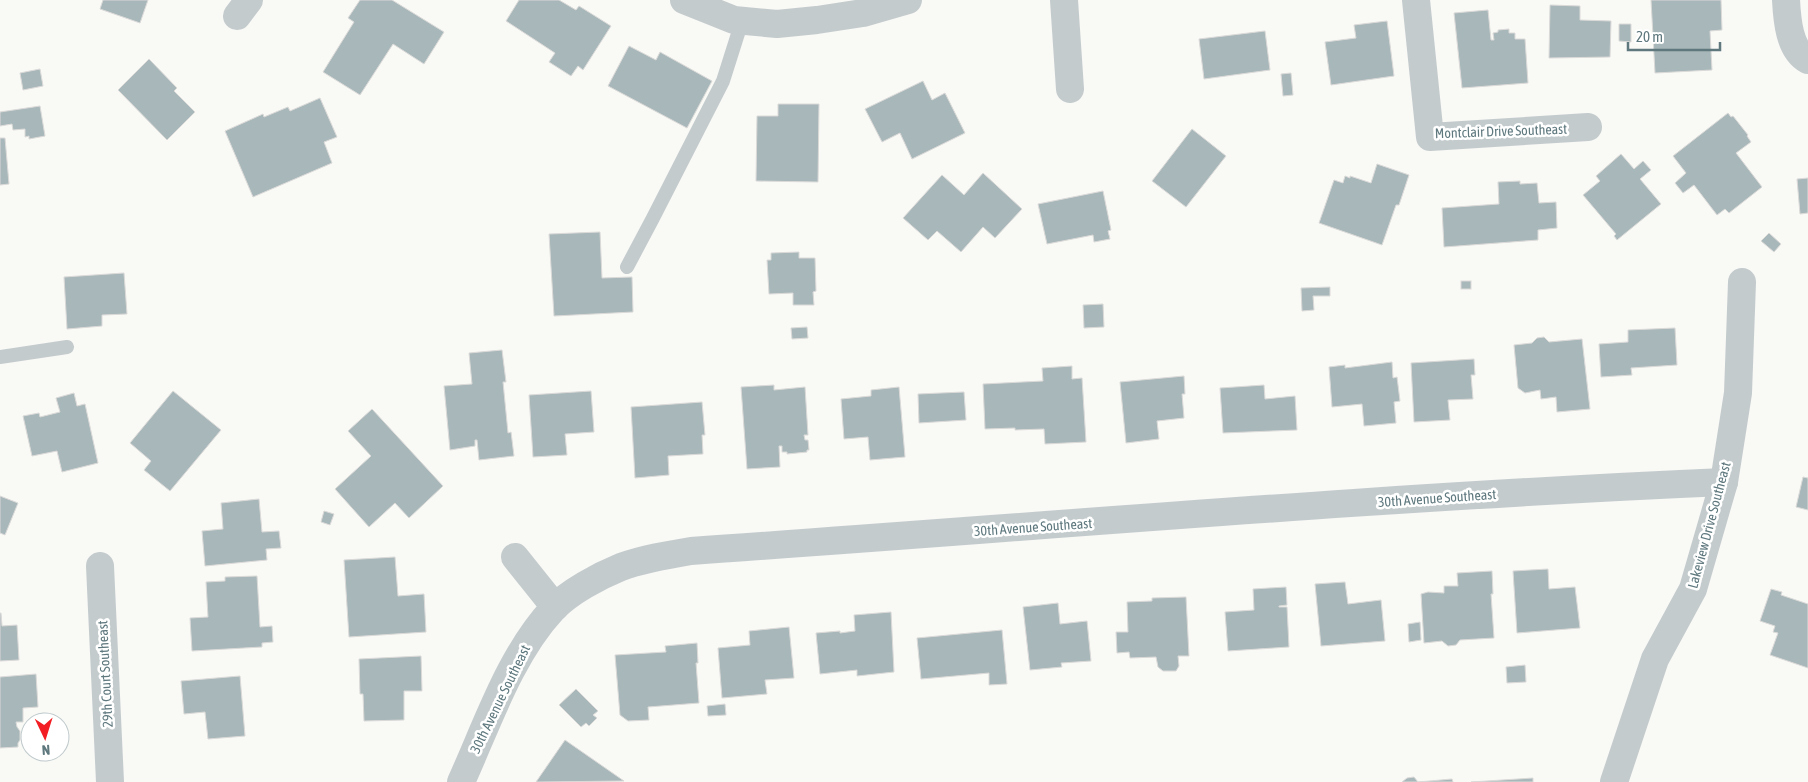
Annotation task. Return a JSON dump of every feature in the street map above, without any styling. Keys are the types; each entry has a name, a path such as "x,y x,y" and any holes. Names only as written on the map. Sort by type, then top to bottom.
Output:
{"street":[{"path":"684,0 734,20 777,24 862,13 908,0"},
{"path":"1064,0 1070,89"},
{"name":"Montclair Drive Southeast","path":"1416,0 1430,137 1588,127"},
{"path":"1786,0 1787,20 1793,42 1805,59 1808,60"},
{"name":"Lakeview Drive Southeast","path":"1614,782 1655,659 1693,589 1724,482 1738,393 1742,282"},
{"name":"30th Avenue Southeast","path":"461,782 513,666 534,631 555,607 583,586 620,568 652,558 691,551 1401,500 1589,488 1724,482"},
{"path":"514,557 555,607"},
{"name":"29th Court Southeast","path":"100,566 110,782"}],"lane":[{"path":"627,267 723,81 742,21"},
{"path":"0,357 67,347"}],"building":[{"path":"103,0 148,0 140,23 100,9"},
{"path":"360,0 392,0 444,32 424,64 393,44 360,95 323,72 354,22 348,18"},
{"path":"519,0 559,0 576,10 579,6 611,26 583,70 578,66 571,76 549,62 555,53 506,21"},
{"path":"1651,0 1721,0 1722,30 1710,31 1712,70 1655,73"},
{"path":"1550,5 1580,6 1580,20 1611,21 1610,57 1549,58"},
{"path":"1488,10 1491,40 1494,40 1493,33 1498,32 1498,30 1509,29 1509,33 1515,33 1515,39 1525,39 1528,83 1462,88 1454,13"},
{"path":"1387,21 1394,76 1331,85 1325,42 1356,38 1354,25"},
{"path":"1619,24 1631,24 1631,42 1619,41"},
{"path":"1265,31 1270,70 1204,79 1199,39"},
{"path":"629,46 656,60 660,52 712,81 687,128 608,86"},
{"path":"149,59 177,88 174,91 195,112 167,140 118,90"},
{"path":"40,69 43,86 23,90 20,73"},
{"path":"1291,73 1293,95 1283,96 1281,74"},
{"path":"923,81 932,100 945,93 965,133 912,159 900,133 882,142 865,109"},
{"path":"320,98 337,137 324,142 332,163 253,197 225,131 263,114 264,117 288,107 290,111"},
{"path":"778,104 819,104 818,182 756,181 757,116 778,116"},
{"path":"40,106 45,136 29,139 29,136 25,137 25,129 13,130 12,124 0,126 0,112"},
{"path":"1728,113 1731,117 1733,116 1748,135 1751,142 1736,153 1762,187 1729,213 1725,209 1717,215 1694,185 1683,193 1675,183 1686,173 1673,156"},
{"path":"1192,129 1226,156 1186,207 1152,181"},
{"path":"0,138 5,138 9,184 0,185"},
{"path":"1621,154 1634,169 1643,161 1651,170 1640,179 1661,204 1617,240 1614,236 1616,234 1583,195 1600,181 1596,176"},
{"path":"1377,164 1409,175 1382,245 1319,223 1334,180 1343,183 1345,176 1350,178 1350,176 1371,183"},
{"path":"983,173 1022,209 995,238 983,227 961,252 937,231 928,240 903,218 942,175 964,195"},
{"path":"1808,178 1808,213 1800,214 1797,179"},
{"path":"1520,181 1520,184 1537,183 1539,203 1556,202 1557,228 1538,230 1538,240 1444,247 1442,208 1499,204 1498,182"},
{"path":"1103,191 1111,230 1108,231 1110,239 1094,242 1093,235 1047,244 1038,204"},
{"path":"600,232 602,278 632,277 633,312 554,316 549,234"},
{"path":"1769,233 1781,244 1774,252 1761,241"},
{"path":"799,252 799,258 815,258 816,291 813,292 814,305 793,305 793,293 769,294 767,260 771,260 771,253"},
{"path":"124,273 127,314 102,315 102,326 67,329 64,277"},
{"path":"1461,281 1471,281 1471,289 1461,289"},
{"path":"1330,287 1330,296 1313,296 1314,310 1302,311 1301,288"},
{"path":"1103,304 1104,327 1084,328 1083,305"},
{"path":"807,327 808,338 792,339 791,328"},
{"path":"1675,328 1677,365 1631,368 1632,375 1601,377 1599,344 1628,342 1628,330"},
{"path":"1544,337 1549,342 1582,339 1590,409 1557,412 1556,397 1541,399 1540,390 1525,393 1518,388 1514,345 1532,343 1537,338"},
{"path":"502,350 506,382 503,382 508,433 511,432 514,456 479,460 477,440 475,440 475,446 450,450 444,386 472,384 469,353"},
{"path":"1474,359 1475,375 1471,375 1473,399 1448,400 1450,420 1414,422 1411,363"},
{"path":"1392,362 1393,378 1397,377 1400,401 1394,402 1396,423 1364,426 1362,404 1332,407 1329,367 1345,365 1345,368"},
{"path":"1072,366 1072,379 1082,378 1086,442 1045,444 1044,429 985,429 983,384 1043,381 1042,368"},
{"path":"1184,376 1185,394 1182,394 1184,418 1157,421 1159,439 1126,443 1120,382"},
{"path":"774,385 774,390 805,387 808,435 804,435 805,440 808,440 809,450 807,452 787,454 787,452 782,452 782,446 779,446 780,467 747,469 741,387"},
{"path":"1264,385 1265,399 1295,396 1297,430 1223,433 1220,388"},
{"path":"899,387 905,457 870,460 868,437 844,439 841,399 871,396 871,390"},
{"path":"173,391 221,430 170,491 144,470 151,461 130,443"},
{"path":"591,391 594,432 565,434 567,455 533,457 529,395"},
{"path":"964,392 966,420 919,423 918,394"},
{"path":"74,393 77,406 85,404 98,463 62,472 57,451 32,456 23,416 39,413 40,417 60,412 56,398"},
{"path":"702,402 705,435 702,435 703,454 668,456 669,475 635,478 631,407"},
{"path":"372,409 443,486 409,518 395,503 369,527 335,489 371,456 348,431"},
{"path":"1803,477 1808,478 1808,510 1796,507"},
{"path":"0,496 18,503 5,535 0,533"},
{"path":"259,499 262,532 279,531 281,548 266,549 267,560 205,566 202,531 223,529 221,503"},
{"path":"324,511 334,514 330,525 321,522"},
{"path":"395,557 398,596 424,594 426,632 349,637 344,560"},
{"path":"1548,569 1549,589 1575,587 1580,628 1517,633 1513,571"},
{"path":"1492,571 1493,594 1491,594 1494,638 1460,640 1456,645 1448,646 1442,641 1424,643 1421,594 1428,592 1444,593 1444,586 1458,586 1457,573"},
{"path":"257,576 260,627 272,626 273,642 262,643 262,647 192,651 190,618 208,617 206,582 225,581 225,577"},
{"path":"1345,582 1348,604 1381,600 1385,641 1321,646 1315,584"},
{"path":"1286,587 1287,605 1279,607 1287,607 1289,647 1228,651 1225,612 1254,610 1253,589"},
{"path":"1771,589 1782,592 1781,595 1808,604 1808,668 1770,655 1778,633 1773,632 1775,626 1760,621"},
{"path":"1186,597 1189,656 1178,656 1179,666 1176,671 1163,671 1158,667 1156,657 1130,658 1129,652 1117,653 1116,632 1128,632 1127,602 1152,601 1152,598"},
{"path":"1058,603 1060,624 1087,621 1091,661 1061,663 1062,667 1030,670 1023,607"},
{"path":"891,612 894,672 857,676 857,670 820,674 816,633 855,631 854,615"},
{"path":"0,613 2,626 17,625 19,660 0,661"},
{"path":"1420,622 1421,640 1409,642 1408,624"},
{"path":"789,627 794,678 765,680 767,694 722,698 718,648 750,645 749,631"},
{"path":"1002,630 1007,684 989,685 989,673 921,679 917,638"},
{"path":"697,643 698,663 696,663 699,703 648,707 649,720 628,721 620,715 615,655 666,652 665,646"},
{"path":"421,656 422,691 404,691 404,720 364,721 363,694 360,694 359,659"},
{"path":"1525,665 1526,682 1507,683 1506,667"},
{"path":"36,674 38,707 23,708 23,712 20,712 20,722 16,722 20,731 18,747 0,748 0,677"},
{"path":"240,676 245,736 208,739 205,712 184,714 181,681"},
{"path":"576,689 598,711 593,715 597,718 589,726 586,723 581,727 559,705"},
{"path":"725,704 726,715 708,716 707,706"},
{"path":"565,740 624,781 536,782"},
{"path":"1414,777 1418,782 1402,782 1407,778"},
{"path":"1533,778 1533,782 1471,782"},
{"path":"1452,779 1453,782 1418,782"}]}
